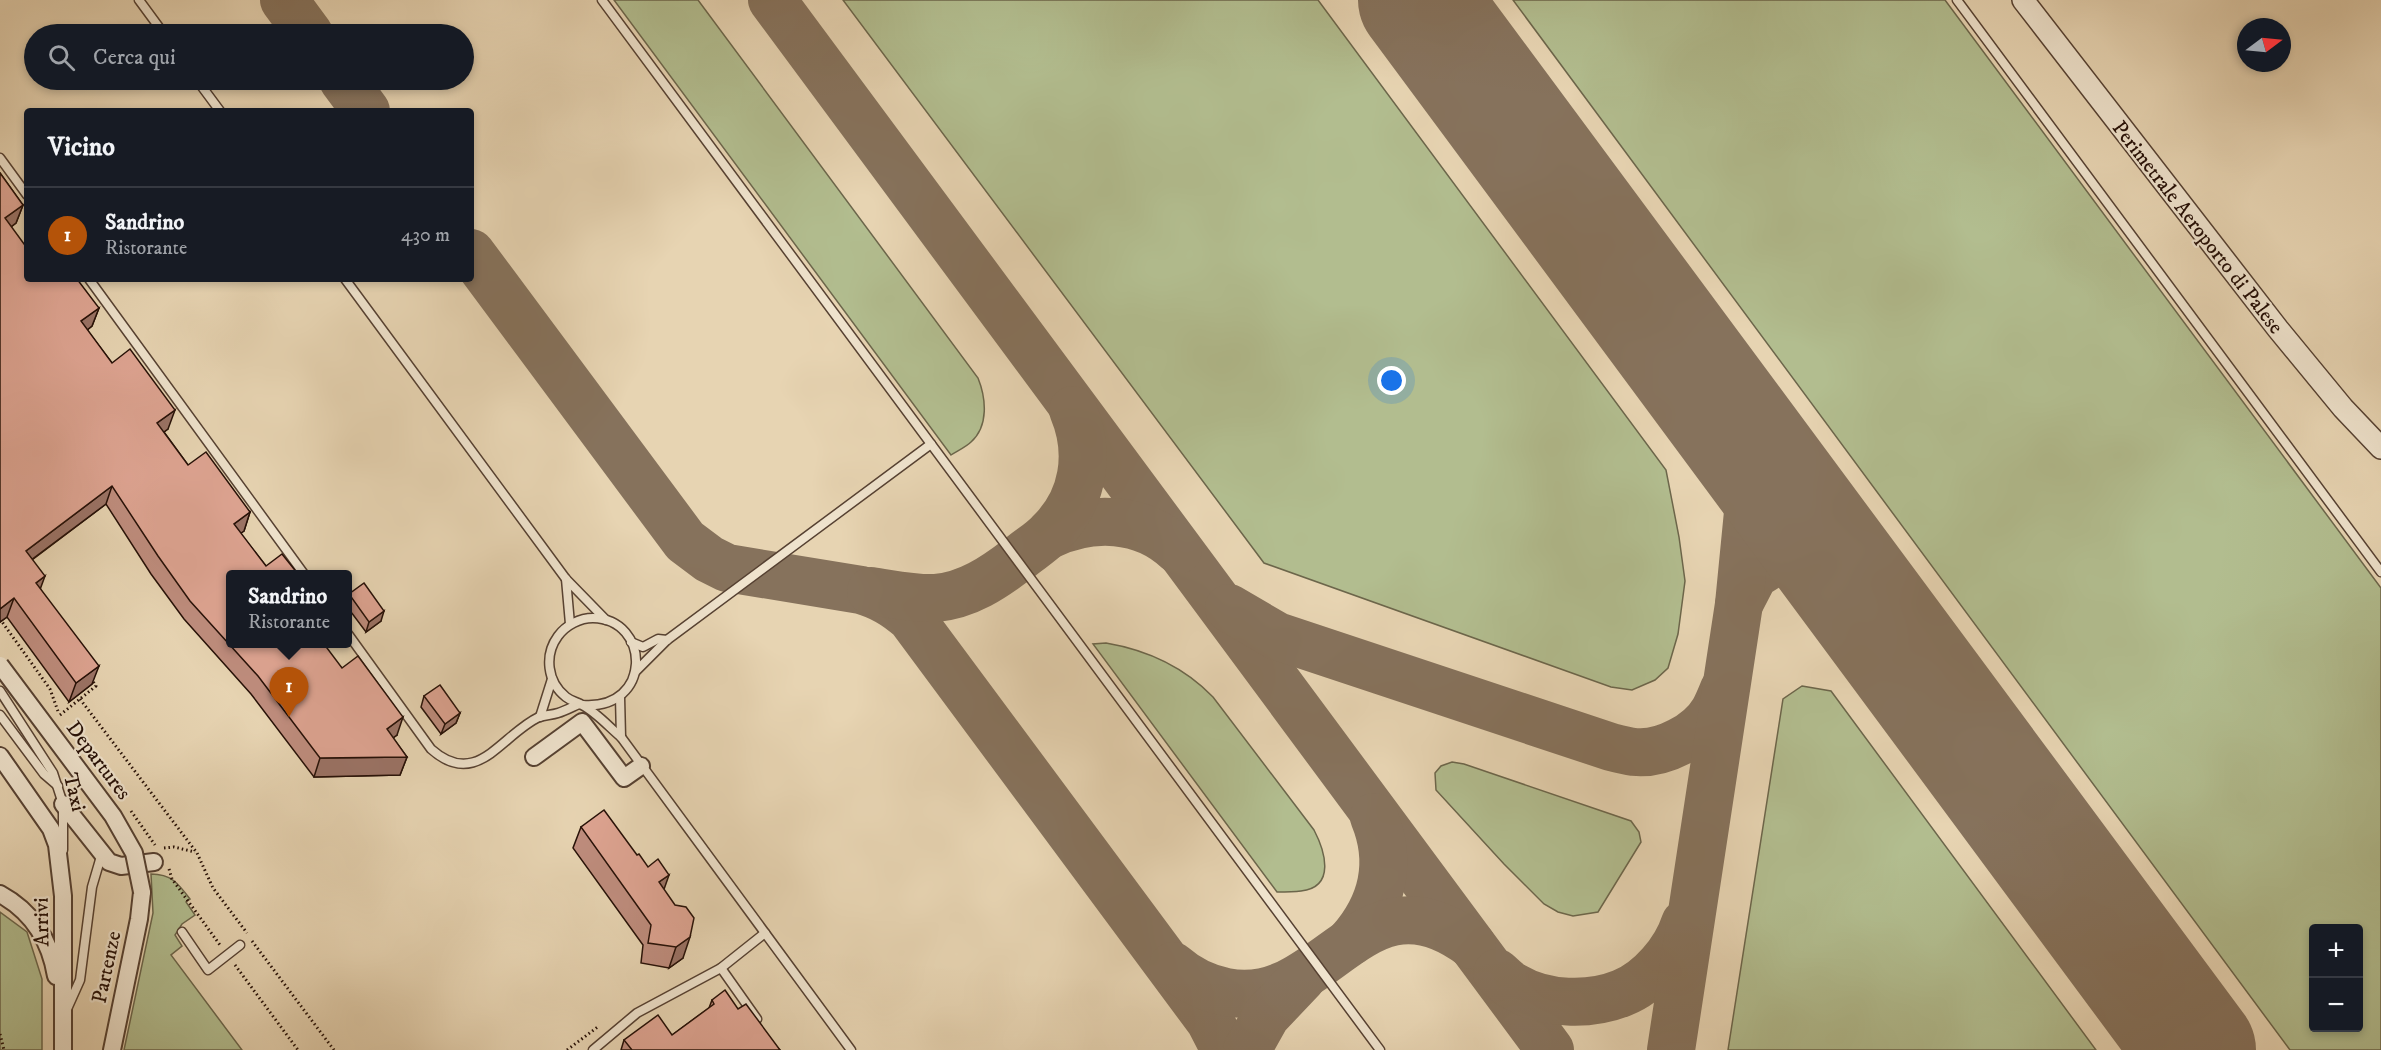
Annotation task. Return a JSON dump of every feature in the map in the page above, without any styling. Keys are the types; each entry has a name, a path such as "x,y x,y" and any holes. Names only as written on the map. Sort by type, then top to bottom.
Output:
{"street":[{"name":"Perimetrale Aeroporto di Palese","path":"2023,0 2221,256 2343,408 2381,448"},
{"path":"2343,408 2381,438"},
{"path":"2343,408 2381,462"},
{"name":"Departures","path":"0,665 113,816 134,853 142,892"},
{"path":"534,757 582,722 624,778 641,766"},
{"name":"Arrivi","path":"0,756 51,829 57,845 62,881 63,1050"},
{"path":"63,804 109,862 121,866 154,862"},
{"name":"Partenze","path":"112,1050 139,919 142,892"},
{"path":"0,894 12,900 41,930 52,955 63,1018"}],"lane":[{"path":"139,0 157,24"},
{"path":"602,0 1380,1050"},
{"path":"1957,0 2381,572"},
{"path":"204,90 218,108"},
{"path":"0,158 24,191"},
{"path":"90,282 301,570"},
{"path":"347,282 566,579 607,621"},
{"path":"352,640 431,750 440,758 451,762 473,764 484,759 540,717 556,714 581,704 596,706 608,703 620,697 629,686 635,672 667,640 931,444"},
{"path":"566,579 570,624"},
{"path":"635,672 635,651 632,642 617,625 594,618 582,619 570,624 553,642 549,654 549,667 558,690 581,704 621,737 851,1050"},
{"path":"632,642 643,647 658,639 667,640"},
{"path":"540,717 552,679"},
{"name":"Taxi","path":"0,691 53,772 58,787 63,804 62,881"},
{"path":"620,697 621,737"},
{"path":"0,715 44,774 58,787"},
{"path":"63,1018 80,980 92,887 102,852"},
{"path":"182,932 208,970 240,945"},
{"path":"593,1050 637,1013 721,968 765,933"},
{"path":"721,968 760,1023"}],"path":[{"path":"1,619 50,689 60,715 96,686 90,678"},
{"path":"80,699 197,853 213,888 334,1050"},
{"path":"126,804 156,846 166,849 174,847 197,853"},
{"path":"567,1050 600,1026"},
{"path":"0,1034 4,1050"}],"green space":[{"path":"614,0 698,0 978,378 983,394 983,420 977,435 969,444 951,455"},
{"path":"843,0 1318,0 1666,470 1685,581 1678,634 1668,668 1655,680 1632,690 1611,687 1264,563"},
{"path":"1513,0 1945,0 2381,588 2381,1050 2290,1050"},
{"path":"1106,643 1136,650 1164,661 1190,677 1213,697 1314,830 1322,848 1325,867 1319,883 1301,891 1277,892 1093,644"},
{"path":"1802,686 1831,691 2096,1050 1728,1050 1783,699"},
{"path":"1452,762 1464,764 1631,821 1639,832 1641,842 1598,912 1573,916 1558,912 1544,904 1504,864 1436,790 1435,773 1441,766"},
{"path":"151,874 174,880 190,899 186,902 195,915 182,924 175,935 182,946 171,955 242,1050 124,1050 153,913"},
{"path":"0,912 27,932 42,979 42,1050 0,1050"}],"building":[{"path":"0,173 23,205 5,218 24,244 24,282 79,282 99,308 81,321 112,363 130,349 175,410 157,423 188,465 206,452 250,512 234,524 266,566 282,554 295,570 226,570 226,641 190,601 112,486 26,551 45,576 36,583 99,666 76,683 14,598 0,609"},
{"path":"364,583 384,611 369,622 352,598 352,592"},
{"path":"233,648 327,648 342,668 358,656 403,717 387,729 407,757 320,758 258,676"},
{"path":"440,685 460,713 445,724 424,696"},
{"path":"604,810 648,867 658,859 669,875 659,882 675,905 686,907 694,918 690,937 676,947 648,943 651,925 581,827"},
{"path":"725,990 738,1009 746,1004 780,1050 632,1050 624,1040 658,1015 672,1035 714,1004 712,1000"}],"taxiway":[{"path":"284,0 302,24"},
{"path":"772,0 1550,1050"},
{"path":"350,90 364,108"},
{"path":"474,257 685,541 709,559 727,568 861,590 888,601 911,618 1210,1021 1225,1050"},
{"path":"1671,1050 1739,604 1749,502 1744,470 1735,441 1719,406"},
{"path":"871,591 928,598 959,593 999,573 1046,537 1070,506 1081,475 1082,443 1073,410"},
{"path":"1049,535 1082,524 1116,522 1149,530 1178,550"},
{"path":"1739,604 1754,575 1776,561 1802,559 1827,567 1854,589"},
{"path":"1229,608 1277,636 1631,752 1657,750 1680,742 1708,720 1724,689"},
{"path":"1350,942 1370,914 1381,883 1383,851 1374,817"},
{"path":"1173,966 1198,983 1212,988 1226,992 1261,992 1292,982 1372,929 1401,921 1434,924 1472,945"},
{"path":"1497,973 1512,986 1540,997 1568,1002 1609,997 1632,988 1652,973 1668,955 1685,923"},
{"path":"1247,1050 1266,1016 1302,978"}],"runway":[{"path":"1418,0 2196,1050"}],"place":[{"name":"Sandrino","path":"289,717"}]}
